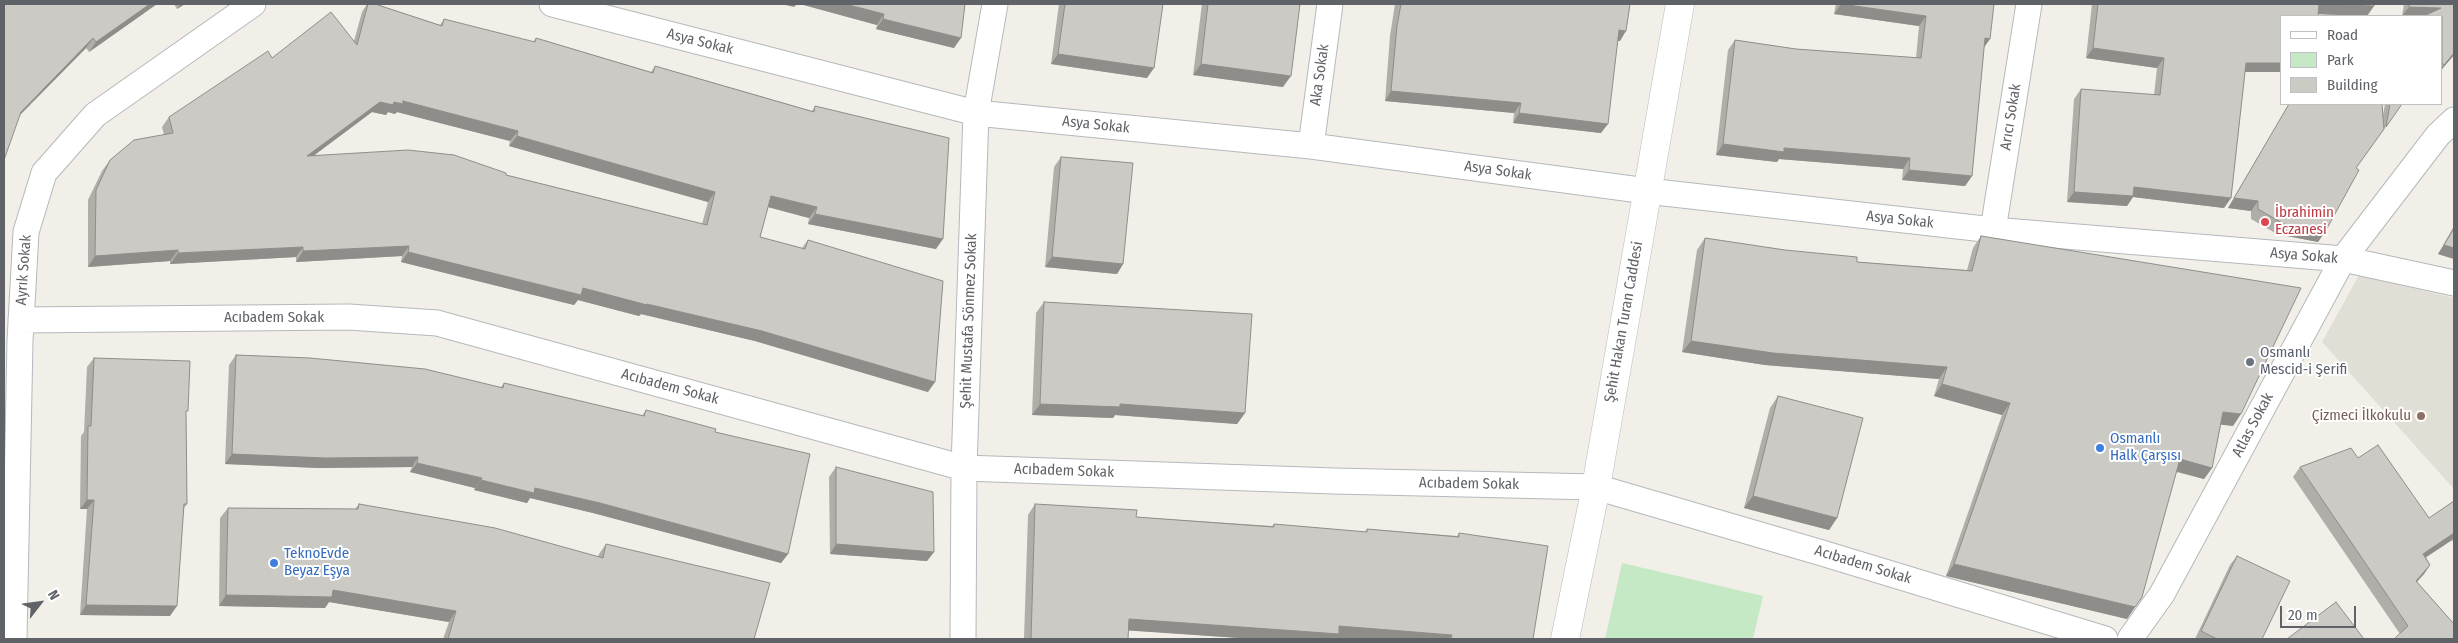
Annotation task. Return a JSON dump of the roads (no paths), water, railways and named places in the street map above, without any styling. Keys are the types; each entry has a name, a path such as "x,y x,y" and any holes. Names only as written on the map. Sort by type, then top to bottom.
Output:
{"main road":[{"name":"Şehit Hakan Turan Caddesi","path":"1565,639 1596,487 1680,4"}],"street":[{"name":"Ayrık Sokak","path":"14,639 21,320 26,232 44,173 95,116 252,4"},
{"name":"Asya Sokak","path":"552,4 976,112 1311,146 1647,191 1992,230 2343,259 2454,283"},
{"name":"Şehit Mustafa Sönmez Sokak","path":"963,639 964,468 976,112 995,4"},
{"name":"Aka Sokak","path":"1311,146 1330,4"},
{"name":"Arıcı Sokak","path":"1992,230 2029,4"},
{"name":"Atlas Sokak","path":"2130,639 2162,594 2343,259 2438,135 2454,120"},
{"name":"Acıbadem Sokak","path":"21,320 349,317 437,323 964,468 1334,481 1596,487 1822,552 2105,639"}],"place":[{"name":"İbrahimin Eczanesi","path":"2265,222"},
{"name":"Osmanlı Mescid-i Şerifi","path":"2250,362"},
{"name":"Çizmeci İlkokulu","path":"2421,416"},
{"name":"Osmanlı Halk Çarşısı","path":"2100,448"},
{"name":"TeknoEvde Beyaz Eşya","path":"274,563"}]}
